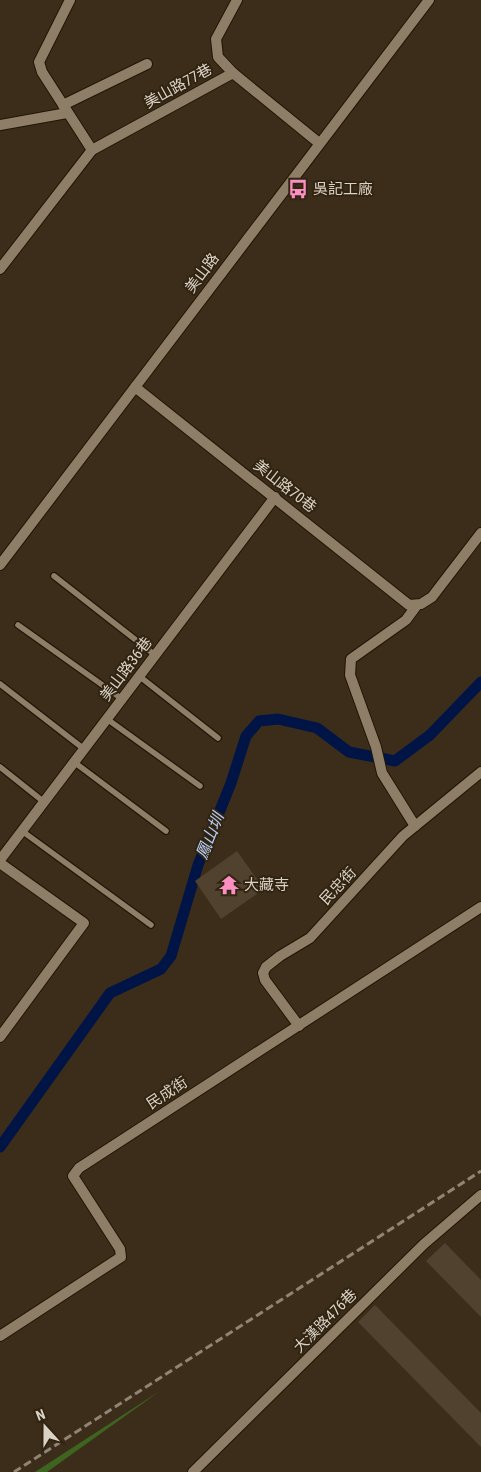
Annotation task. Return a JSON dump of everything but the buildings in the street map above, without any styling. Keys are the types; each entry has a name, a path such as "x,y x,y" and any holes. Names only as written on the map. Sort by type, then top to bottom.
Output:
{"street":[{"path":"70,0 39,62 42,72 92,150"},
{"path":"233,73 218,58 216,39 237,0"},
{"name":"美山路","path":"0,565 429,0"},
{"path":"0,125 65,109 147,64"},
{"name":"美山路77巷","path":"0,269 92,150 233,73 320,143"},
{"name":"美山路70巷","path":"135,386 409,604 417,604"},
{"name":"美山路36巷","path":"0,1037 84,923 0,861 275,497"},
{"path":"415,826 382,773 376,747 350,675 351,659 406,620 417,604 421,604 432,597 481,533"},
{"name":"民忠街","path":"299,1026 265,980 263,973 266,967 310,938 403,836 481,772"},
{"name":"民成街","path":"0,1336 121,1257 120,1249 73,1176 74,1172 481,907"},
{"name":"大漢路476巷","path":"193,1472 424,1244 481,1195"}],"lane":[{"path":"54,576 155,655"},
{"path":"18,625 122,699"},
{"path":"139,676 218,738"},
{"path":"0,684 84,749"},
{"path":"107,719 200,786"},
{"path":"74,762 166,831"},
{"path":"0,768 44,802"},
{"path":"22,831 152,925"}],"green space":[{"path":"160,1391 47,1472 35,1472"}],"waterway":[{"name":"鳳山圳","path":"0,1147 110,993 161,969 171,956 198,865 231,783 246,736 259,721 278,719 317,728 349,752 395,761 430,735 481,682"}],"railway":[{"path":"14,1472 481,1171"}],"place":[{"name":"吳記工廠","path":"298,189"},
{"name":"大藏寺","path":"229,885"}]}
